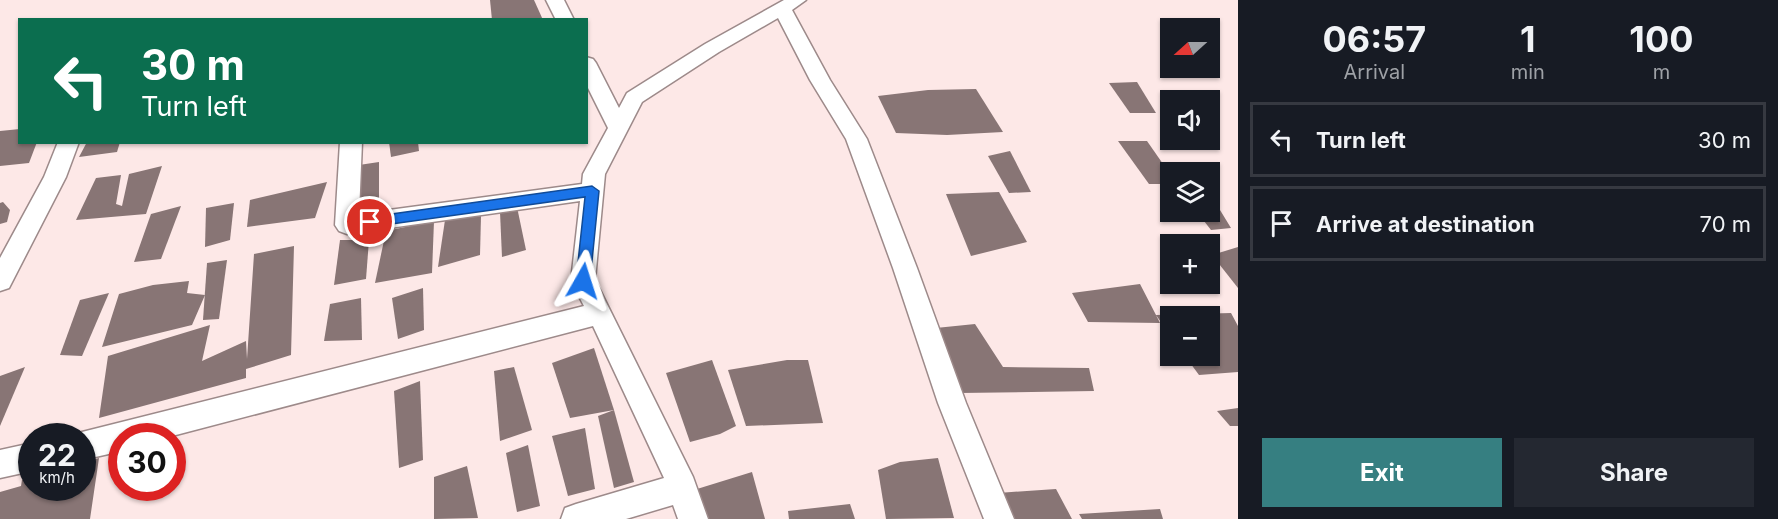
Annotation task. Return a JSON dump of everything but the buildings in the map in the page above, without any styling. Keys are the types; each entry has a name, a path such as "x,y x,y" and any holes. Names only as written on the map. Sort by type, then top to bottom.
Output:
{"street":[{"path":"555,0 564,18"},
{"path":"693,519 683,487 583,281 594,174 633,98 712,48 790,4 820,80 856,139 905,268 952,403 999,519"},
{"path":"588,67 618,127"},
{"path":"0,281 55,177 68,144"},
{"path":"351,144 347,225 592,191"},
{"path":"176,423 600,313"},
{"path":"0,464 18,460"},
{"path":"576,519 683,487"}],"route":[{"path":"370,222 592,191 583,281"}]}
